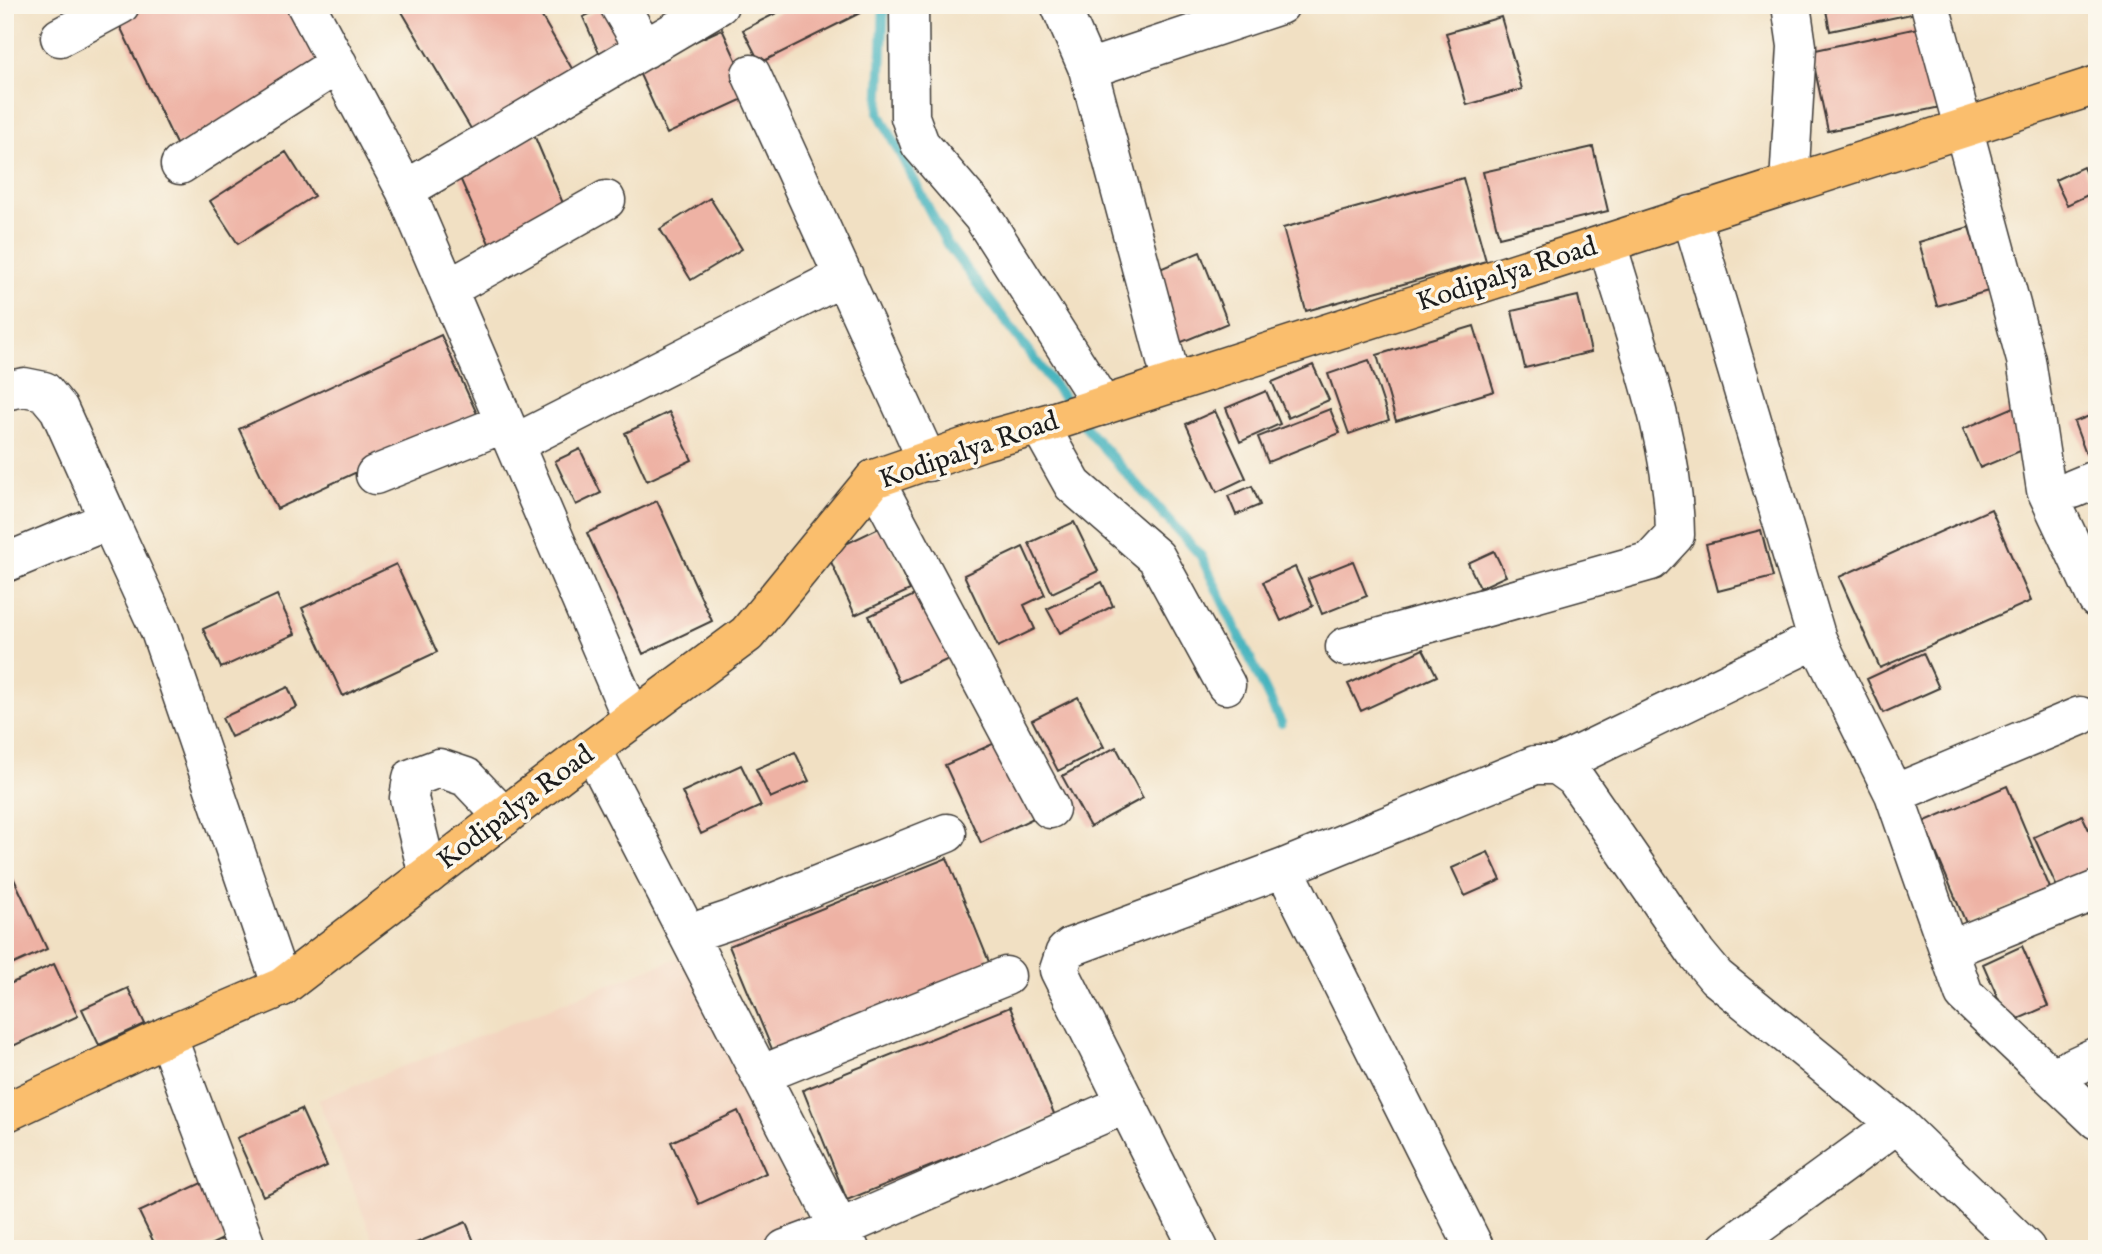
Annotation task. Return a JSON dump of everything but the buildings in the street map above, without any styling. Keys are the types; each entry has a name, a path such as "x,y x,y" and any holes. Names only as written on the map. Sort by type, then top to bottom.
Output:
{"main road":[{"name":"Kodipalya Road","path":"5,1112 167,1036 282,987 592,749 747,634 874,479 983,441 1048,424 2097,85"}],"street":[{"path":"60,37 120,5"},
{"path":"306,5 405,190 632,719"},
{"path":"619,5 645,49"},
{"path":"405,190 719,5"},
{"path":"909,5 910,117 920,144 982,216 1099,407"},
{"path":"1060,5 1088,69 1172,383"},
{"path":"1088,69 1280,5"},
{"path":"1789,184 1797,46 1791,5"},
{"path":"1930,5 1961,128 2026,360 2070,479 2046,490 2097,599"},
{"path":"180,164 338,64"},
{"path":"751,74 929,462"},
{"path":"448,289 606,200"},
{"path":"1691,215 1817,639 1894,794 1964,993 2097,1120"},
{"path":"1345,647 1651,561 1675,534 1675,503 1666,444 1607,243"},
{"path":"375,475 510,433 844,276"},
{"path":"5,391 24,387 44,391 59,409 160,631 282,987"},
{"path":"1048,424 1073,485 1156,557 1226,685"},
{"path":"874,479 1050,808"},
{"path":"5,563 110,520"},
{"path":"1199,1249 1059,970 1065,952 1071,947 1284,868 1535,765 1557,765 1817,639"},
{"path":"1894,794 2080,716"},
{"path":"592,749 844,1239"},
{"path":"1557,765 1575,778 1696,953 1716,977 1897,1124 2026,1249"},
{"path":"428,875 409,798 412,778 439,768 466,777 504,817"},
{"path":"688,934 947,833"},
{"path":"1284,868 1475,1249"},
{"path":"1949,950 2097,890"},
{"path":"760,1075 1006,976"},
{"path":"167,1036 247,1249"},
{"path":"2052,1077 2097,1056"},
{"path":"785,1249 844,1239 1126,1104"},
{"path":"1726,1249 1897,1124"}],"shaded area":[{"path":"682,956 818,1249 377,1249 318,1100"}],"waterway":[{"path":"884,5 879,113 947,244 1092,435 1201,556 1281,723"}]}
